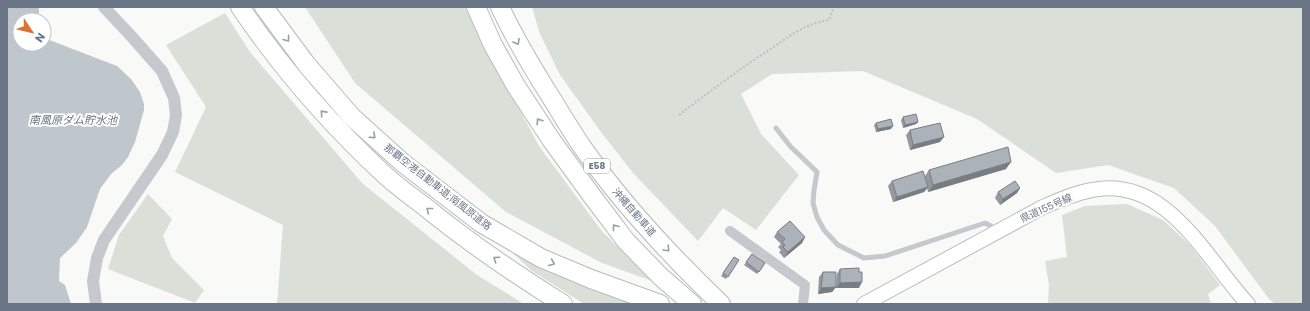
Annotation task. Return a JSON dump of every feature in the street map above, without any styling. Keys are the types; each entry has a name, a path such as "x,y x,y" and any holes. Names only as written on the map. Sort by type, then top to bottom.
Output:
{"highway":[{"path":"240,7 293,80 340,131 387,177 459,234 563,304"},
{"name":"那覇空港自動車道;南風原道路","path":"264,7 307,65 352,117 403,163 481,223 541,258 591,279 660,304"},
{"name":"E58","path":"476,7 493,45 516,86 552,142 626,241 660,276 692,304"},
{"name":"沖縄自動車道","path":"500,7 512,32 535,72 582,147 619,196 696,280 721,304"}],"main road":[{"name":"県道155号線","path":"864,304 1043,207 1066,197 1093,190 1117,189 1141,195 1157,202 1183,224 1248,304"}],"street":[{"path":"96,304 93,281 97,258 104,240 162,155 173,132 176,115 174,98 162,71 104,7"},
{"path":"730,231 805,285 803,304"}],"lane":[{"path":"776,128 790,146 817,172 813,203 817,217 824,230 838,245 854,254 864,258 885,256 985,223 997,232"}],"path":[{"path":"678,115 744,66 799,30 817,22 829,20 834,7"}],"shaded area":[{"path":"305,7 465,7 539,146 601,230 652,281 602,263 506,212 355,83"},
{"path":"532,7 1303,7 1303,304 1275,304 1269,299 1215,226 1174,188 1108,165 1056,173 977,119 863,71 772,74 741,94 761,134 799,175 756,230 723,208 698,241 633,173 560,75 540,34"},
{"path":"225,13 250,52 363,184 477,275 524,304 277,304 283,225 175,172 206,107 166,45"},
{"path":"148,194 172,219 163,236 172,258 204,290 195,303 108,269 119,235"},
{"path":"1127,204 1163,220 1190,245 1220,285 1208,294 1211,304 1048,304 1049,285 1045,261 1067,257 1062,215 1085,206"},
{"path":"507,248 634,304 584,304 532,271"}],"water":[{"name":"南風原ダム貯水池","path":"7,7 39,8 39,12 12,12 12,52 52,52 52,41 117,66 131,79 140,92 144,104 144,110 135,142 128,157 122,165 111,174 100,189 87,227 76,243 60,258 59,281 65,285 71,304 7,304"}],"building":[{"path":"916,114 918,122 905,125 903,117"},
{"path":"891,119 893,126 878,129 876,123"},
{"path":"940,123 944,137 913,145 910,130"},
{"path":"1008,147 1011,162 933,185 929,170"},
{"path":"923,171 928,187 897,197 892,181"},
{"path":"1015,181 1020,188 1003,199 998,192"},
{"path":"790,221 805,237 788,252 783,247 785,245 782,242 785,239 777,232"},
{"path":"752,254 765,263 759,272 746,262"},
{"path":"734,257 739,260 728,277 723,273"},
{"path":"859,268 859,272 862,272 862,282 840,283 840,269"},
{"path":"823,272 836,272 836,287 821,288"}]}
